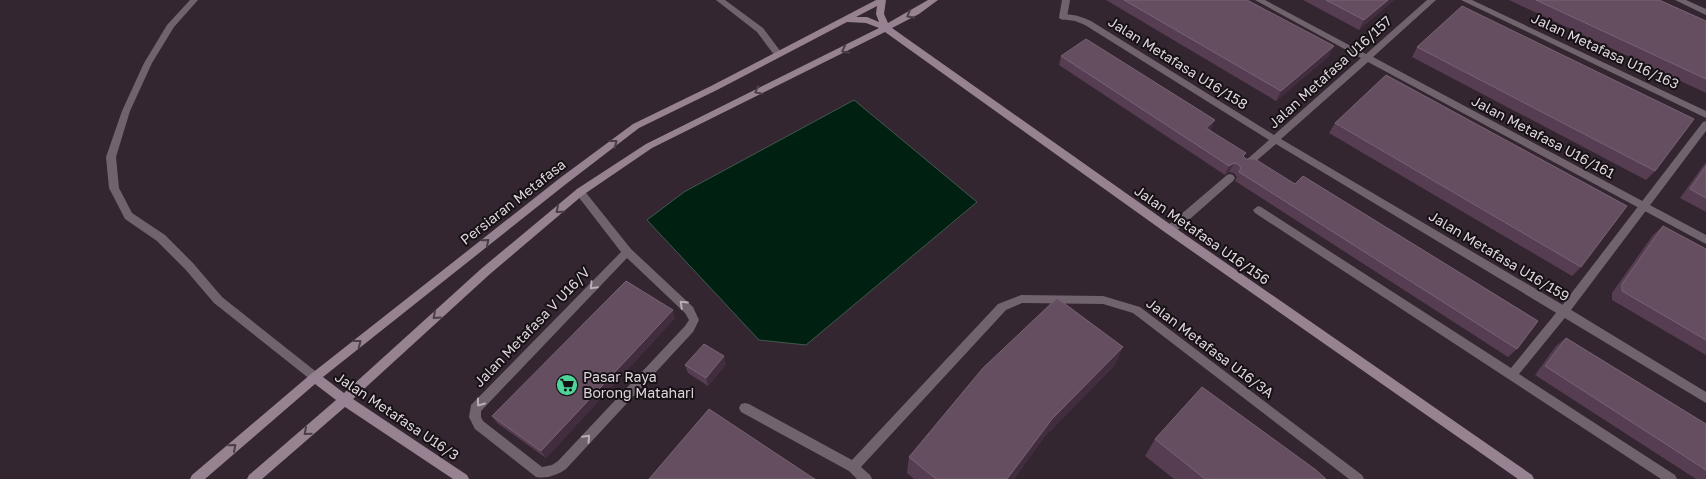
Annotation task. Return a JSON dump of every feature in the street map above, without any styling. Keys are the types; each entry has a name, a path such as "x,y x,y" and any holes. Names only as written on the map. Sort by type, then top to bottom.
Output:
{"main road":[{"name":"Persiaran Metafasa","path":"196,479 315,378 563,181 636,126 882,0"},
{"path":"882,0 880,14 886,28"},
{"path":"253,479 344,400 486,271 580,192 650,146 886,28 934,0"},
{"name":"Jalan Metafasa U16/156","path":"845,19 867,20 886,28 1170,230 1528,479"},
{"name":"Jalan Metafasa U16/3","path":"315,378 344,400 463,479"}],"street":[{"path":"194,0 166,32 148,63 126,112 111,157 114,188 128,216 161,238 189,266 218,300 315,378"},
{"path":"720,0 760,30 778,54"},
{"name":"Jalan Metafasa U16/158","path":"1066,0 1063,18 1076,18 1088,23 1276,140"},
{"name":"Jalan Metafasa U16/161","path":"1258,0 1706,240"},
{"name":"Jalan Metafasa U16/157","path":"1246,165 1432,0"},
{"name":"Jalan Metafasa U16/163","path":"1465,0 1706,115"},
{"path":"1679,0 1706,12"},
{"path":"1512,376 1564,311 1706,124"},
{"name":"Jalan Metafasa U16/159","path":"1276,140 1564,311 1706,398"},
{"path":"1170,230 1230,178"},
{"name":"Jalan Metafasa V U16/V","path":"580,192 627,252 689,310 694,320 689,329 562,465 555,470 540,473 479,425 475,417 475,409 627,252"},
{"path":"1258,210 1671,479"},
{"name":"Jalan Metafasa U16/3A","path":"853,467 1002,307 1021,299 1103,300 1136,310 1358,479"},
{"path":"745,408 853,467 866,479"}],"shaded area":[{"path":"854,100 977,202 806,345 759,340 647,220 684,192"}],"building":[{"path":"1124,0 1247,0 1334,46 1281,91"},
{"path":"1326,0 1388,0 1364,20"},
{"path":"1536,0 1659,0 1706,21 1706,79"},
{"path":"1462,6 1694,119 1655,171 1417,47"},
{"path":"1086,39 1215,120 1206,128 1246,153 1243,156 1246,159 1255,159 1295,184 1303,176 1538,321 1517,349 1239,172 1241,168 1238,164 1234,163 1229,166 1061,56"},
{"path":"1386,75 1627,206 1581,267 1335,123"},
{"path":"1706,166 1706,198 1690,189"},
{"path":"1663,226 1706,249 1706,340 1622,291 1622,284"},
{"path":"626,281 673,310 541,451 492,416"},
{"path":"1057,298 1123,347 1052,419 1007,479 936,479 909,457 983,368"},
{"path":"1566,338 1706,424 1706,470 1545,366"},
{"path":"704,344 724,356 706,378 685,365"},
{"path":"1202,387 1326,479 1205,479 1155,439"},
{"path":"709,409 813,478 815,479 649,479"}],"place":[{"name":"Pasar Raya Borong Matahari","path":"567,385"}]}
